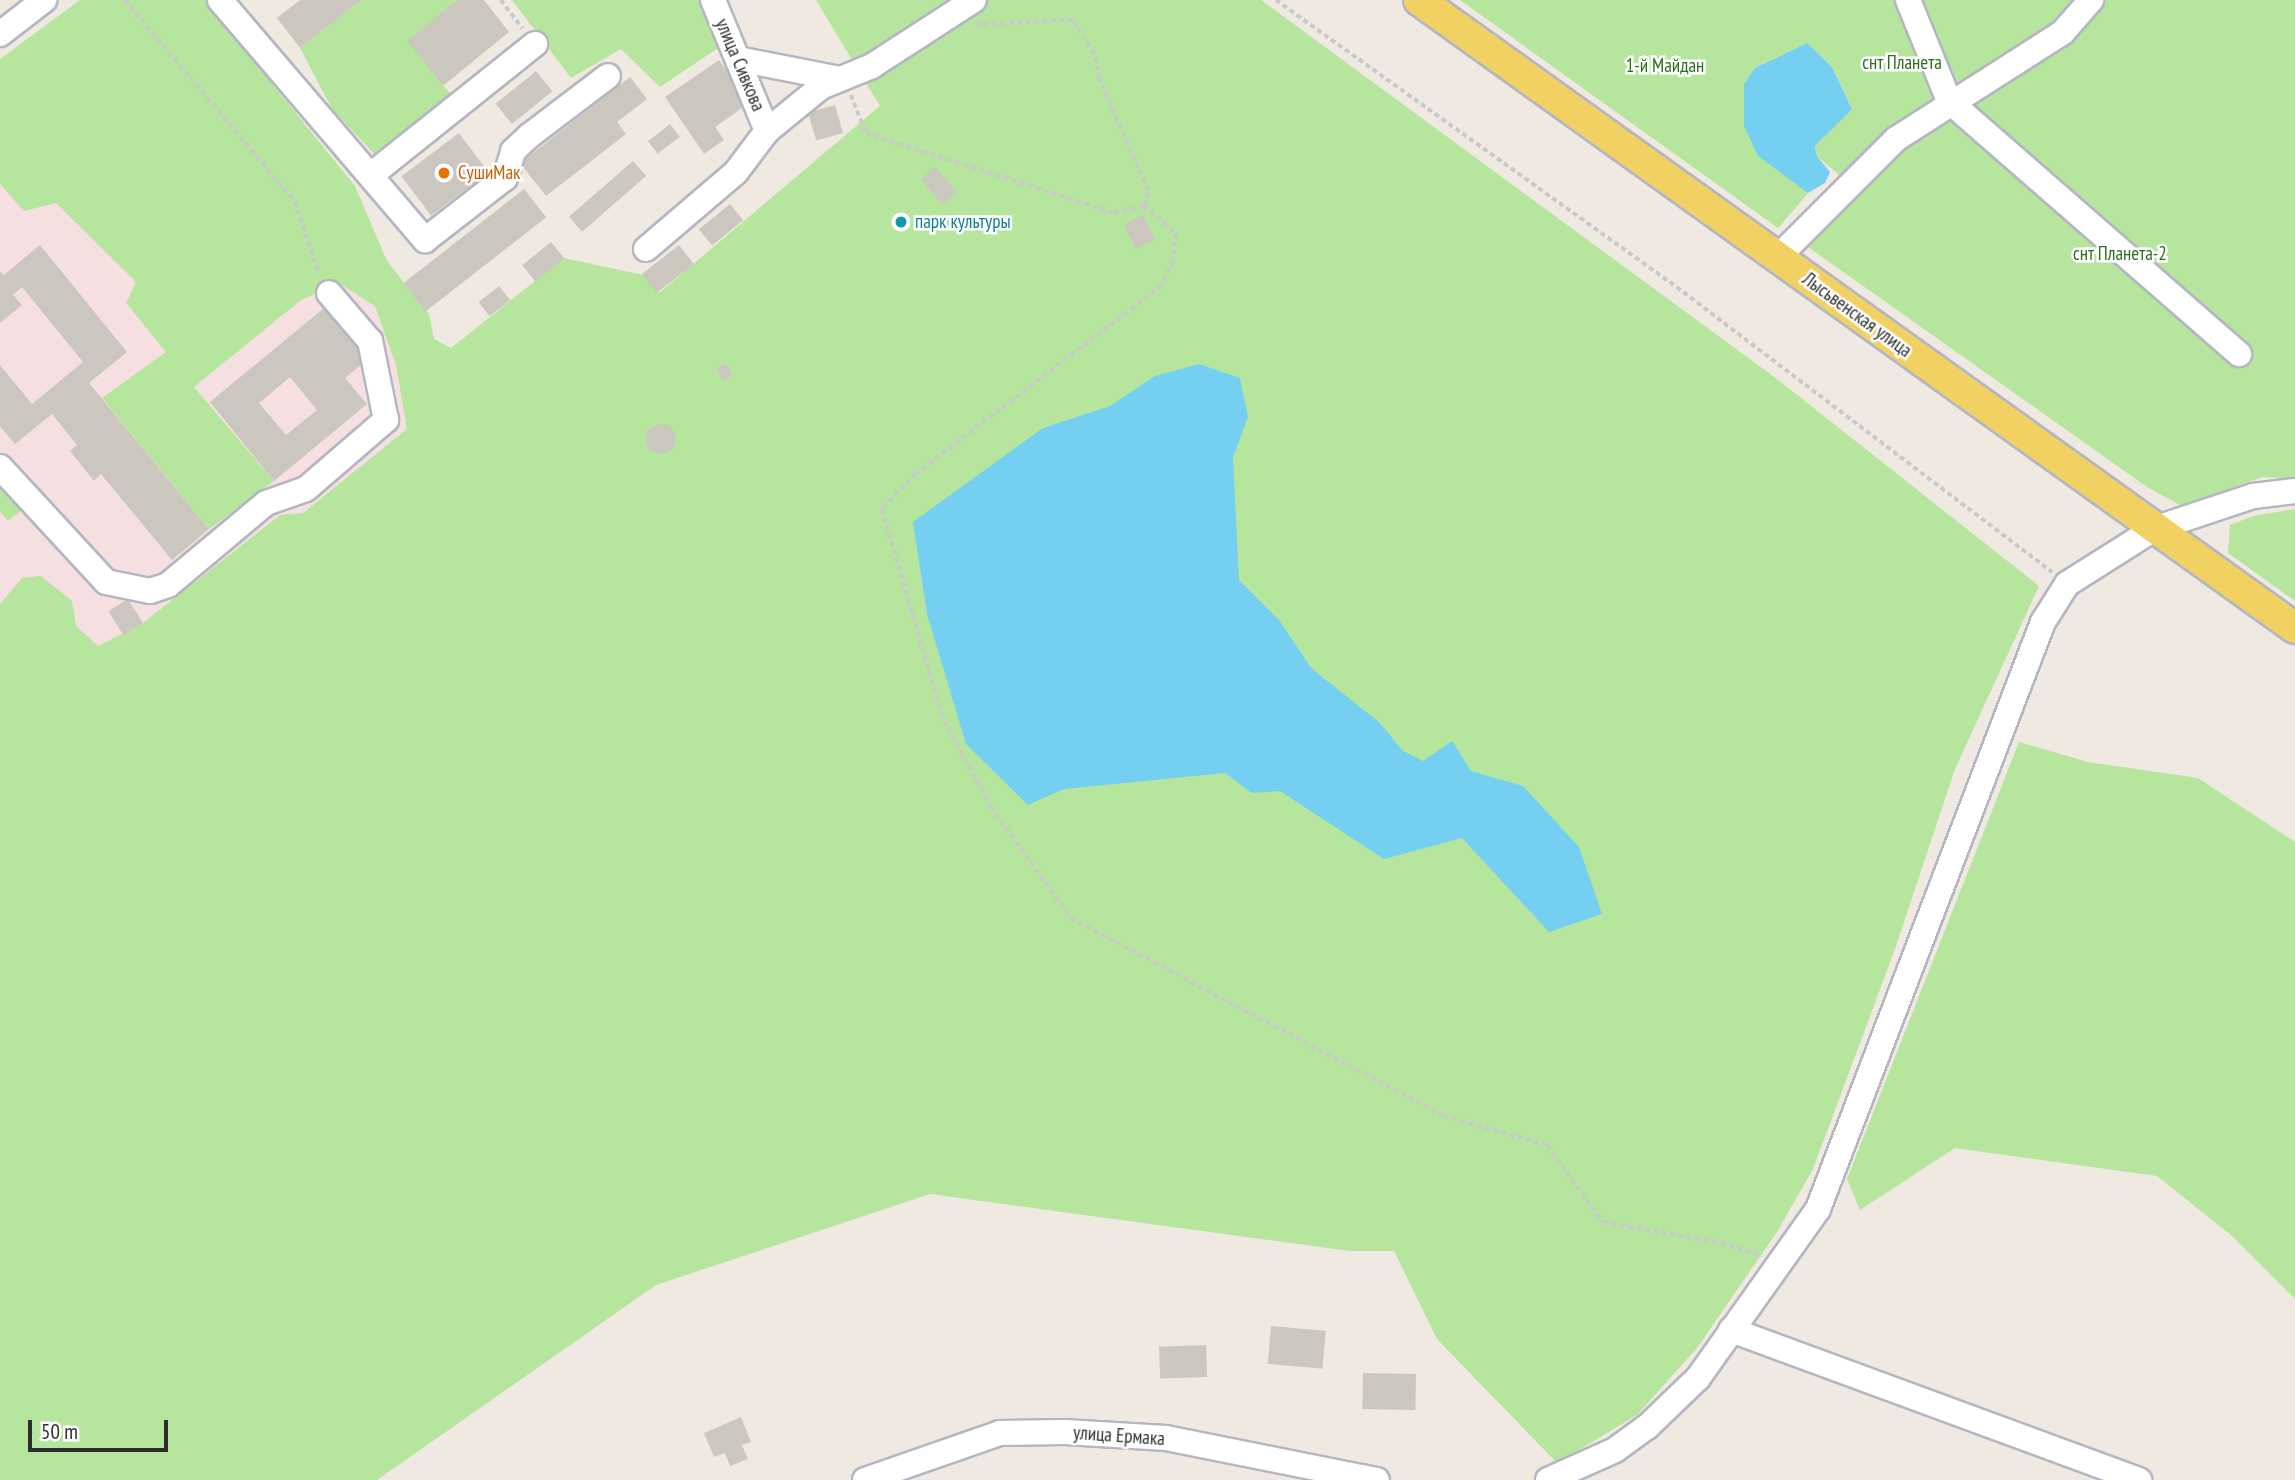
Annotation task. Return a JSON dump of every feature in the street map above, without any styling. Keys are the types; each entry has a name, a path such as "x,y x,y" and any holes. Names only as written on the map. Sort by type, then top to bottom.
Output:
{"main road":[{"name":"Лысьвенская улица","path":"1419,0 2295,628"}],"street":[{"path":"219,0 425,240 505,178 513,151 529,136 608,76"},
{"name":"улица Сивкова","path":"713,0 767,131"},
{"path":"646,249 736,172 767,131 821,87 845,79 974,0"},
{"path":"1908,0 1950,101 2239,354"},
{"path":"1777,258 1866,166 1950,101 2063,32 2091,0"},
{"path":"0,34 33,3"},
{"path":"370,175 535,44"},
{"path":"738,59 776,70 845,79"},
{"path":"0,467 106,582 150,591 168,585 266,503 306,489 386,420 370,341 329,293"},
{"path":"1549,1480 1615,1450 1647,1427 1698,1378 1818,1209 2043,622 2067,584 2154,529 2253,496 2295,492"},
{"path":"1731,1330 2139,1480"},
{"name":"улица Ермака","path":"865,1480 1000,1433 1065,1432 1166,1438 1377,1480"}],"path":[{"path":"125,0 295,202 314,267 329,293"},
{"path":"501,0 535,44"},
{"path":"1276,0 1670,282 2067,584"},
{"path":"968,26 1073,20 1094,54 1099,79 1149,191 1144,206"},
{"path":"845,79 866,133 1114,213 1144,206"},
{"path":"1144,206 1176,233 1173,261 1161,286 916,474 882,509 944,721 991,807 1071,918 1444,1116 1547,1145 1603,1222 1721,1243 1780,1260"}],"shaded area":[{"path":"0,184 24,211 56,203 137,282 126,304 166,352 102,399 274,481 194,387 301,300 339,283 375,306 396,365 407,429 303,513 280,515 143,623 98,646 76,626 72,601 22,578 0,604 0,512 8,521 0,481"}],"green space":[{"path":"80,0 237,0 218,17 355,186 387,261 429,314 434,339 451,348 564,258 643,275 659,293 880,106 816,0 1261,0 1777,379 2039,586 1955,769 1895,949 1813,1169 1777,1232 1697,1348 1637,1415 1557,1463 1437,1339 1394,1251 1350,1251 930,1194 656,1285 377,1480 0,1480 0,604 22,578 41,576 72,601 76,626 98,646 143,623 280,515 303,513 407,429 396,365 375,306 339,283 301,300 194,387 274,481 209,529 102,398 166,352 126,303 136,282 56,203 24,211 0,184 0,59"},
{"path":"361,0 457,0 443,86 453,95 376,156 332,109 300,48"},
{"path":"512,0 702,0 724,44 660,87 621,49 571,78"},
{"name":"снт Планета-2","path":"1460,0 2295,0 2295,479 2262,477 2182,506 2147,487 1801,242 1852,186 1817,156 1815,146 1852,108 1832,67 1807,43 1755,68 1744,84 1744,126 1808,193 1778,228"},
{"path":"0,481 23,509 8,521 0,512"},
{"path":"2295,509 2295,601 2228,553 2230,525 2253,516"},
{"path":"2019,742 2088,762 2198,778 2295,842 2295,1299 2232,1236 2157,1176 1955,1148 1860,1210 1847,1179"}],"water":[{"path":"1807,43 1832,67 1852,109 1815,146 1817,156 1830,172 1825,183 1808,193 1758,156 1744,126 1744,84 1755,68"},
{"path":"1199,364 1240,378 1248,417 1233,457 1239,580 1279,620 1312,669 1379,722 1403,751 1423,761 1452,741 1471,771 1523,786 1579,847 1602,914 1549,932 1462,838 1384,859 1280,791 1252,793 1225,773 1064,789 1028,805 966,744 927,614 913,522 1043,428 1110,406 1155,376"}],"building":[{"path":"300,0 361,0 300,48 277,18"},
{"path":"457,0 484,0 509,32 443,86 407,41"},
{"path":"719,60 749,103 715,127 724,140 704,154 665,97"},
{"path":"536,71 552,91 512,124 496,104"},
{"path":"630,77 647,99 617,122 626,134 546,196 520,163"},
{"path":"835,105 843,133 816,141 808,113"},
{"path":"670,124 680,137 658,154 648,141"},
{"path":"459,133 488,172 431,215 401,176"},
{"path":"633,161 646,176 582,232 569,217"},
{"path":"935,167 957,192 942,204 921,179"},
{"path":"524,189 546,217 426,312 403,283"},
{"path":"730,204 743,220 712,245 699,229"},
{"path":"1143,215 1155,239 1136,249 1123,225"},
{"path":"551,242 564,258 535,282 522,265"},
{"path":"40,245 127,352 89,383 209,529 172,560 101,474 94,481 70,451 77,445 52,414 15,444 0,426 0,365 32,404 83,362 22,287 13,295 22,305 0,323 0,271 4,275"},
{"path":"679,245 694,264 657,293 642,274"},
{"path":"499,286 510,300 490,316 479,302"},
{"path":"324,308 367,360 345,378 367,404 274,481 210,402","holes":["290,377 317,410 286,435 259,403"]},
{"path":"726,364 733,375 724,381 717,370"},
{"path":"661,424 672,428 676,439 672,450 661,454 650,450 646,439 650,428"},
{"path":"128,599 143,623 123,635 108,611"},
{"path":"1271,1326 1326,1331 1322,1369 1268,1364"},
{"path":"1206,1345 1207,1377 1160,1379 1159,1347"},
{"path":"1363,1373 1416,1374 1415,1410 1362,1409"},
{"path":"741,1417 751,1442 742,1445 748,1459 730,1466 725,1453 714,1457 704,1433"}],"place":[{"name":"СушиМак","path":"444,173"},
{"name":"парк культуры","path":"901,222"}],"park label":[{"name":"снт Планета","path":"1902,63"},
{"name":"1-й Майдан","path":"1665,66"}]}
